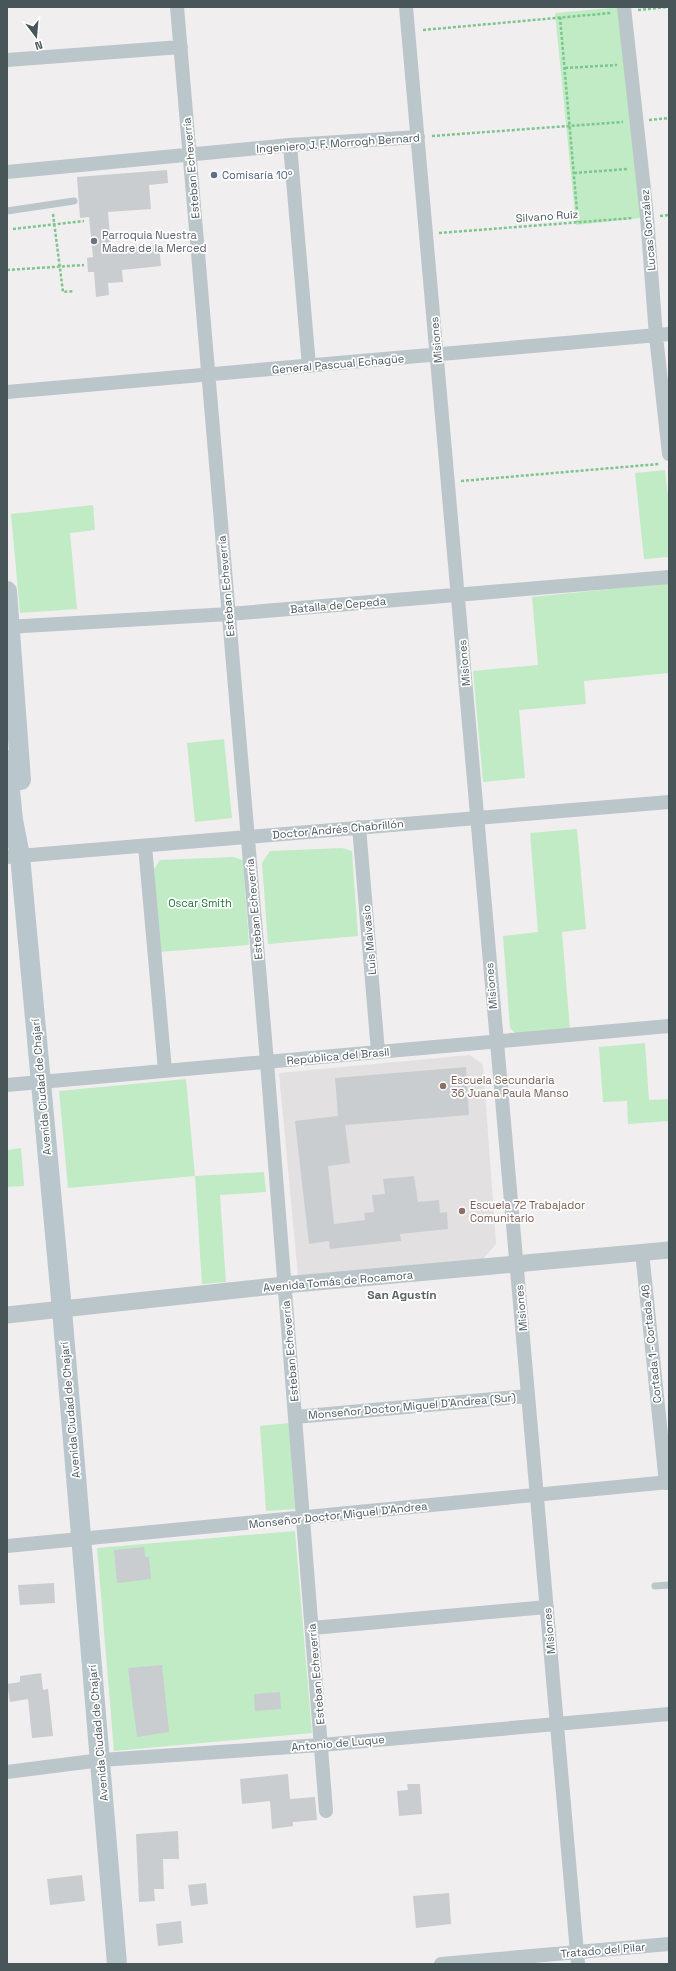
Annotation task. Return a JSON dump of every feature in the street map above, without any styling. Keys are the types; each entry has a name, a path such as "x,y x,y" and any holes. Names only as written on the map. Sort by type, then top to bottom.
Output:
{"main road":[{"name":"Avenida Ciudad de Chajarí","path":"7,591 24,821 13,856"},
{"name":"Avenida Ciudad de Chajarí","path":"7,760 13,820 13,856 40,1083 62,1310 117,1964"}],"street":[{"name":"Esteban Echeverría","path":"177,7 191,155 208,375 267,1062 326,1811"},
{"name":"Misiones","path":"406,7 478,816 496,1042 558,1724 577,1958"},
{"name":"Lucas González","path":"624,9 647,217 662,335 665,459"},
{"path":"7,60 181,46"},
{"name":"Ingeniero J. F. Morrogh Bernard","path":"7,172 290,145 418,137"},
{"path":"290,145 309,366"},
{"name":"General Pascual Echagüe","path":"7,392 662,335"},
{"name":"Batalla de Cepeda","path":"9,627 229,614 669,577"},
{"name":"Doctor Andrés Chabrillón","path":"13,856 145,846 478,816 669,802"},
{"name":"Luis Malvasio","path":"359,827 378,1052"},
{"path":"145,846 165,1070"},
{"name":"República del Brasil","path":"7,1085 669,1026"},
{"name":"Avenida Tomás de Rocamora","path":"7,1315 284,1285 669,1250"},
{"name":"Cortada 1 - Cortada 46","path":"642,1252 668,1482"},
{"name":"Monseñor Doctor Miguel D'Andrea (Sur)","path":"295,1417 528,1396"},
{"name":"Monseñor Doctor Miguel D'Andrea","path":"7,1546 302,1519 668,1482"},
{"path":"312,1628 547,1607"},
{"name":"Antonio de Luque","path":"7,1772 101,1760 321,1745 669,1714"},
{"name":"Tratado del Pilar","path":"441,1964 577,1958 669,1944"}],"lane":[{"path":"7,212 74,201"},
{"path":"655,1586 669,1585"}],"path":[{"path":"408,31 560,17 624,9 669,8"},
{"path":"560,17 578,222"},
{"path":"565,68 630,64"},
{"name":"Ingeniero J. F. Morrogh Bernard","path":"418,137 669,118"},
{"path":"574,173 642,168"},
{"path":"52,205 63,292 74,291"},
{"name":"Silvano Ruiz","path":"426,234 669,215"},
{"path":"13,229 84,221"},
{"path":"7,270 84,265"},
{"path":"448,482 665,459"}],"shaded area":[{"path":"470,1055 483,1065 496,1244 483,1259 298,1276 279,1073"}],"green space":[{"path":"621,7 641,218 576,225 555,13"},
{"path":"665,470 669,505 669,557 644,559 635,473"},
{"path":"93,505 95,530 70,533 77,609 20,613 11,514"},
{"path":"669,583 669,673 584,681 586,704 519,710 525,778 483,782 473,671 538,665 532,597"},
{"path":"224,739 232,818 195,822 187,743"},
{"path":"577,829 586,929 562,932 570,1029 516,1034 510,1028 503,936 538,932 530,833"},
{"path":"342,848 352,851 358,936 268,944 262,863 270,851"},
{"name":"Oscar Smith","path":"233,857 243,860 249,945 159,952 152,872 160,860"},
{"path":"645,1043 649,1100 669,1099 669,1121 628,1124 627,1101 603,1102 599,1047"},
{"path":"186,1079 195,1176 68,1188 59,1091"},
{"path":"21,1148 24,1186 7,1187 7,1150"},
{"path":"264,1172 266,1192 220,1195 226,1282 202,1284 195,1176"},
{"path":"289,1423 295,1509 266,1511 260,1426"},
{"path":"295,1531 312,1733 114,1751 97,1548"}],"building":[{"path":"167,170 168,183 149,185 151,209 108,212 111,249 159,245 161,266 122,270 123,282 108,283 109,295 96,297 94,272 88,272 87,258 93,257 89,217 80,218 77,177"},
{"path":"466,1067 469,1115 345,1125 350,1163 328,1166 334,1224 365,1220 364,1213 374,1212 372,1195 385,1194 383,1179 414,1176 418,1202 439,1200 440,1213 447,1212 448,1229 400,1234 401,1241 330,1249 329,1241 309,1244 295,1121 338,1116 335,1078"},
{"path":"144,1547 145,1557 149,1557 151,1579 117,1583 114,1550"},
{"path":"54,1583 55,1603 20,1605 18,1585"},
{"path":"162,1665 169,1732 137,1737 128,1668"},
{"path":"41,1673 43,1690 48,1689 53,1736 32,1738 28,1699 10,1702 7,1684 20,1682 20,1676"},
{"path":"280,1692 281,1709 255,1711 254,1694"},
{"path":"288,1774 290,1799 315,1797 317,1820 293,1822 293,1826 272,1829 270,1801 242,1804 240,1779"},
{"path":"407,1784 420,1784 422,1814 399,1816 397,1791 408,1790"},
{"path":"178,1831 179,1859 163,1859 164,1889 154,1889 155,1901 139,1902 136,1834"},
{"path":"82,1875 85,1901 50,1905 47,1879"},
{"path":"206,1883 208,1904 191,1906 188,1885"},
{"path":"449,1893 451,1924 416,1928 413,1896"},
{"path":"181,1921 183,1943 158,1946 156,1924"}],"place":[{"name":"Comisaría 10º","path":"214,175"},
{"name":"Parroquia Nuestra Madre de la Merced","path":"94,241"},
{"name":"Escuela Secundaria 36 Juana Paula Manso","path":"443,1086"},
{"name":"Escuela 72 Trabajador Comunitario","path":"462,1211"}],"district":[{"name":"San Agustín","path":"402,1295"}]}
